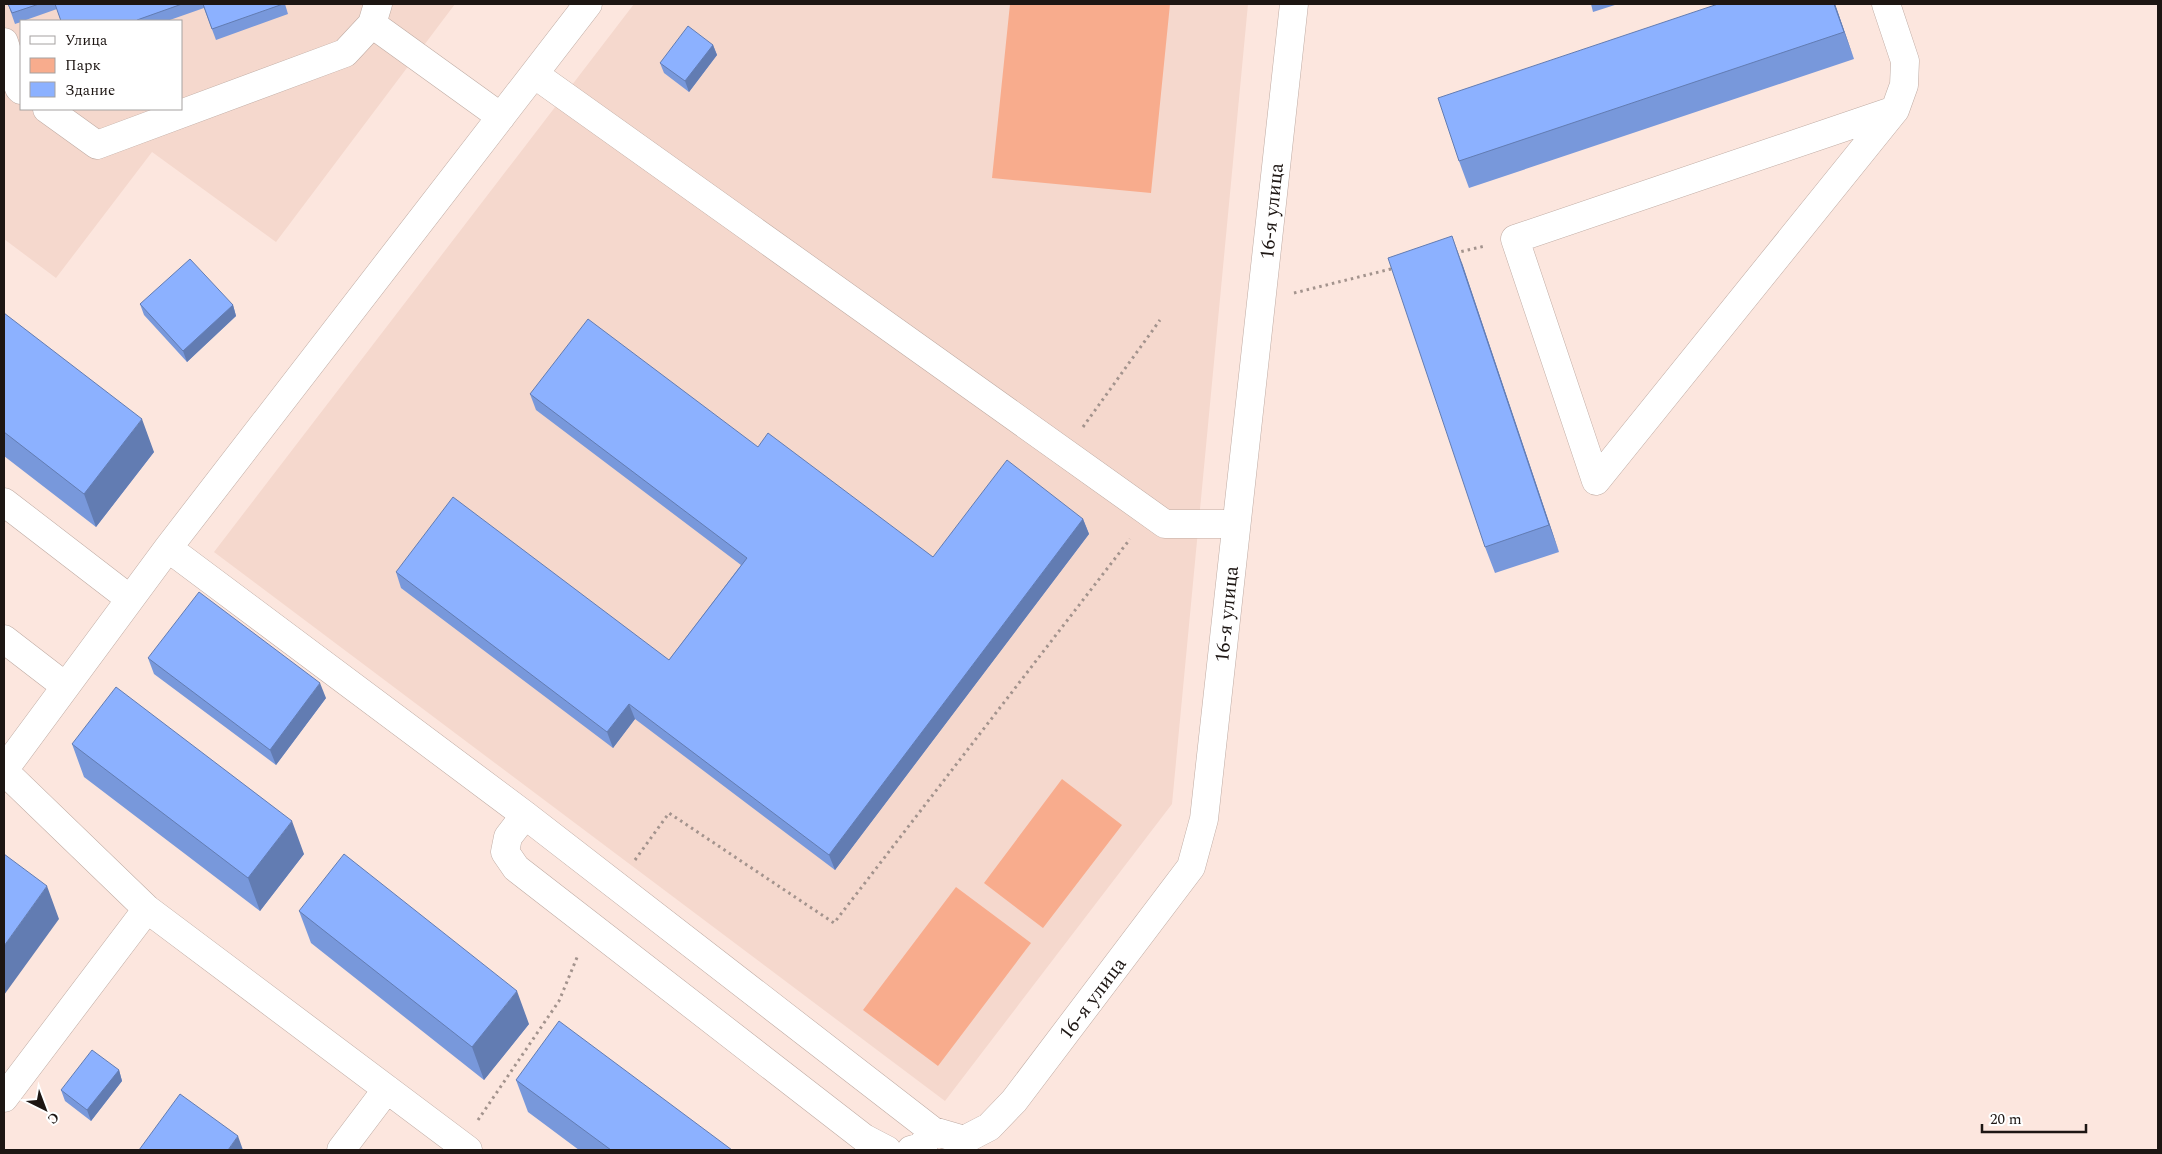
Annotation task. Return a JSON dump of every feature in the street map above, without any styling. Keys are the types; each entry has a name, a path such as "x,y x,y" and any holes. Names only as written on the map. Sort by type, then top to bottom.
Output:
{"street":[{"path":"464,1148 146,909 4,771 168,548 588,4"},
{"name":"16-я улица","path":"933,1131 964,1140 989,1127 1014,1101 1191,867 1204,820 1294,4"},
{"path":"1886,4 1905,61 1904,85 1895,110 1596,481 1515,239 1895,110"},
{"path":"48,110 96,145 345,54 375,14 500,117"},
{"path":"4,42 20,89"},
{"path":"534,74 1165,524 1236,524"},
{"path":"4,502 130,599"},
{"path":"168,548 526,815 933,1131 921,1147 911,1150"},
{"path":"4,639 65,686"},
{"path":"526,815 508,837 505,852 516,868 864,1138 887,1150"},
{"path":"4,1098 146,909"},
{"path":"341,1150 387,1089"}],"path":[{"path":"1449,255 1515,239"},
{"path":"1261,301 1402,266"},
{"path":"1065,452 1160,320"},
{"path":"617,886 669,813 834,923 1130,539 1165,524"},
{"path":"464,1148 559,1001 590,926"}],"shaded area":[{"path":"4,4 455,4 276,242 152,152 56,278 4,239"},
{"path":"634,4 1248,4 1172,804 945,1101 214,552"}],"green space":[{"path":"1010,4 1170,4 1151,193 992,178"},
{"path":"1062,779 1122,825 1043,928 984,883"},
{"path":"956,887 1031,943 938,1066 863,1010"}],"building":[{"path":"8,4 39,4 12,13"},
{"path":"55,4 182,4 137,20 61,20"},
{"path":"203,4 283,4 212,29"},
{"path":"1718,4 1834,4 1844,32 1459,161 1438,98"},
{"path":"688,26 713,45 685,81 660,63"},
{"path":"1452,236 1549,525 1485,547 1388,258"},
{"path":"190,259 233,305 183,351 140,304"},
{"path":"4,313 142,419 84,494 4,432"},
{"path":"588,319 758,447 768,433 933,557 1007,460 1083,519 829,855 629,704 607,732 396,572 453,497 669,660 747,558 530,394"},
{"path":"199,592 320,683 270,750 148,658"},
{"path":"116,687 292,821 248,878 72,744"},
{"path":"4,854 47,886 4,946"},
{"path":"344,854 517,991 472,1047 299,911"},
{"path":"559,1021 732,1150 611,1150 516,1080"},
{"path":"92,1050 119,1070 87,1110 61,1090"},
{"path":"180,1094 238,1136 228,1150 139,1150"}]}
